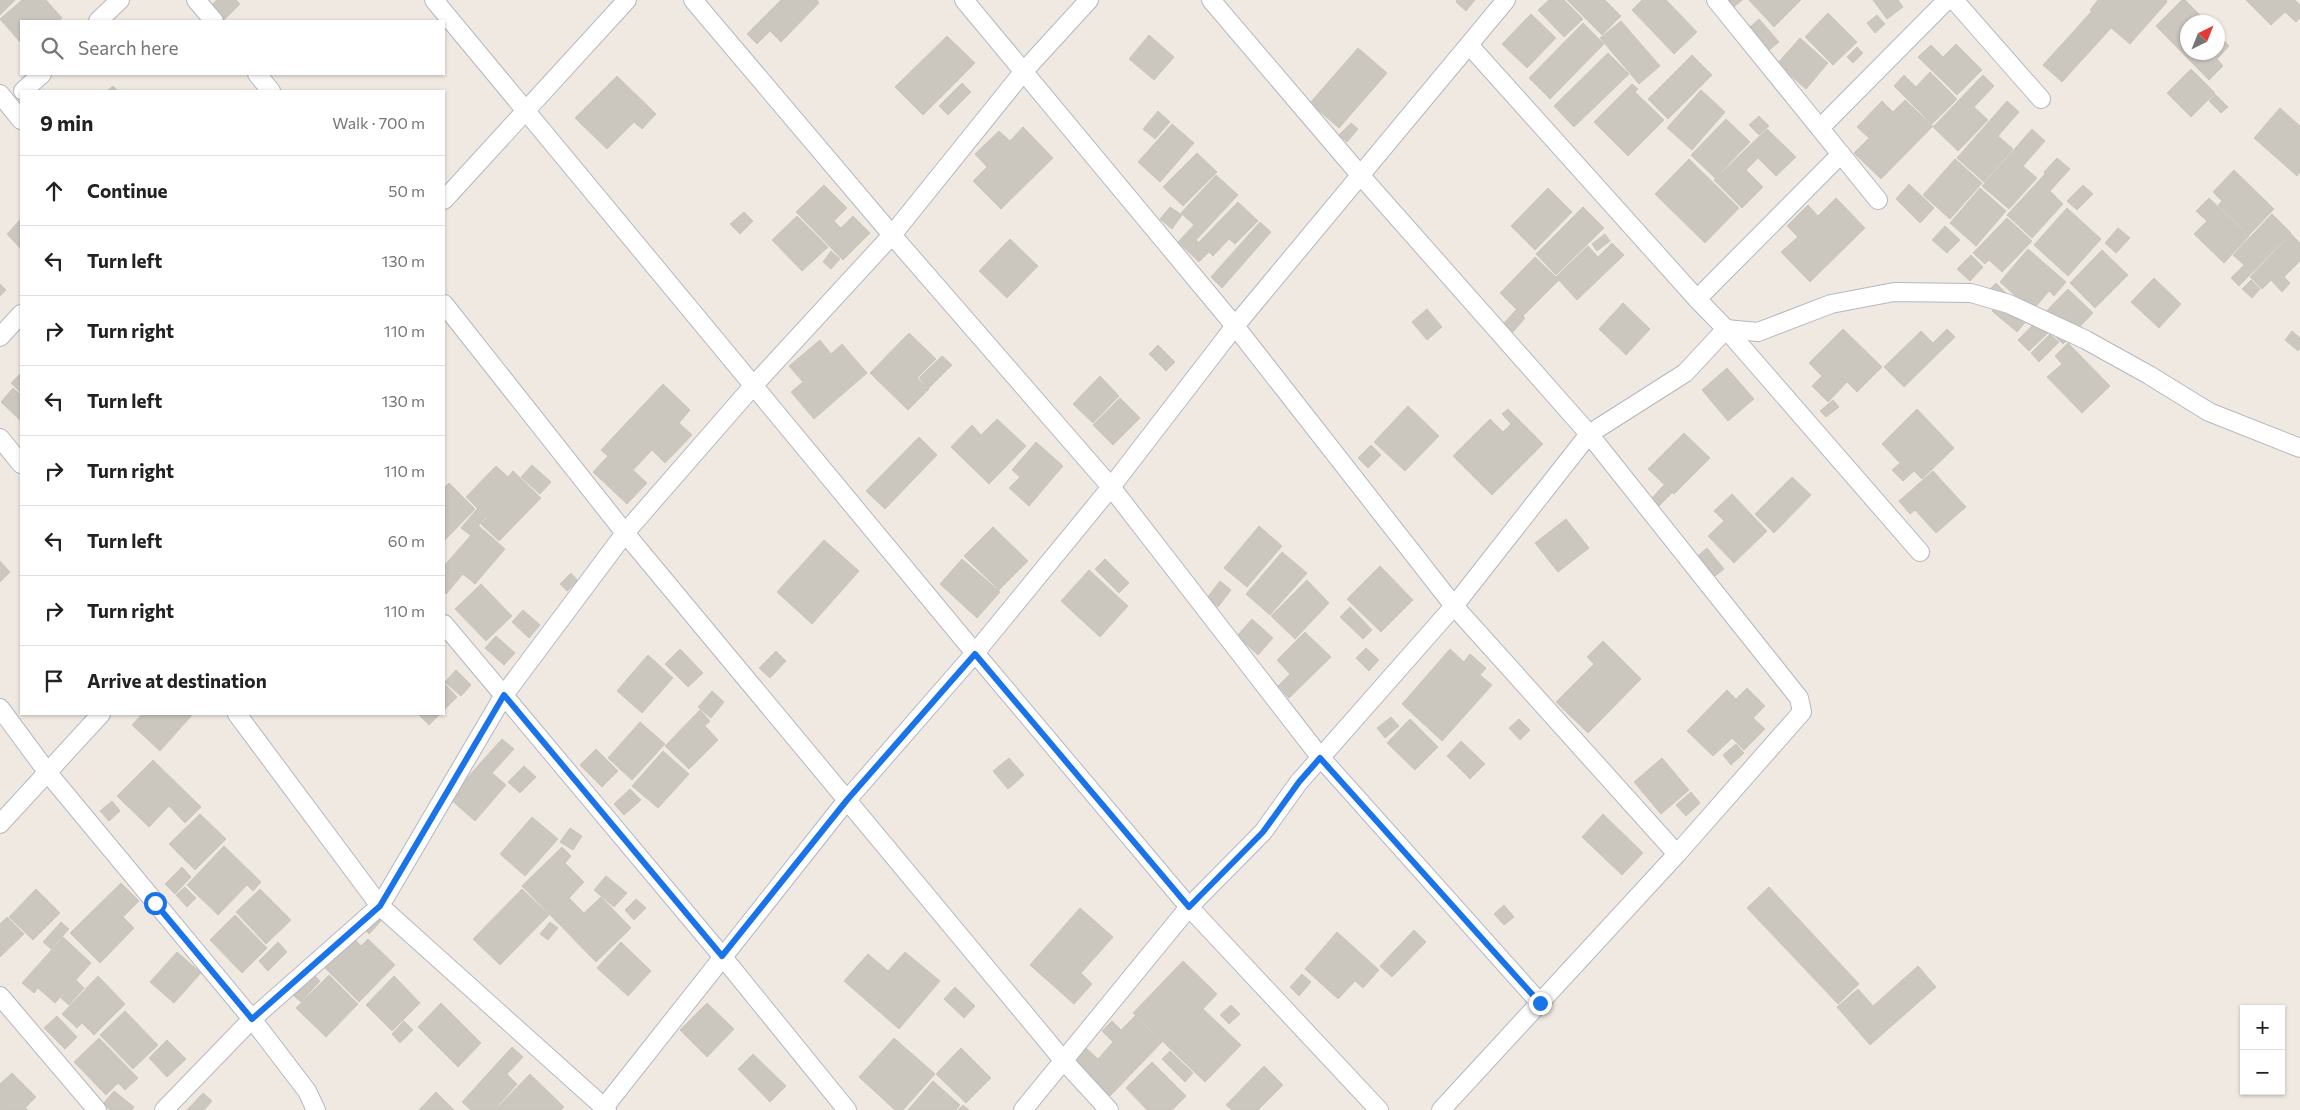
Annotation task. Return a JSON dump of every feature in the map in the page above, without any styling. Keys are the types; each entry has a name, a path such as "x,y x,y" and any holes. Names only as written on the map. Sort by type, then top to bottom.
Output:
{"street":[{"path":"99,20 120,0"},
{"path":"196,0 213,20"},
{"path":"434,0 975,654 1189,907 1379,1110"},
{"path":"445,199 627,0"},
{"path":"693,0 892,235 1111,487 1320,758 1540,1003"},
{"path":"964,0 1235,326 1454,606 1676,854"},
{"path":"164,1110 252,1019 380,906 504,695 626,533 753,386 892,235 1024,71 1089,0"},
{"path":"1211,0 1361,176 1589,434 1798,698 1802,712 1676,854 1441,1110"},
{"path":"238,715 380,906 605,1109 722,956 847,800 975,654 1111,487 1235,326 1506,0"},
{"path":"1716,0 1878,200"},
{"path":"1820,128 1947,0"},
{"path":"1954,0 2041,99"},
{"path":"1469,45 1726,329 1920,552"},
{"path":"21,90 41,75"},
{"path":"258,75 270,90"},
{"path":"13,96 20,117"},
{"path":"1697,299 1841,154"},
{"path":"1726,329 1758,332 1831,304 1894,292 1970,293 2009,304 2086,340 2150,375 2209,412 2300,448"},
{"path":"445,305 626,533 1063,1060 1108,1110"},
{"path":"0,337 20,315"},
{"path":"1023,1110 1189,907 1263,832 1299,782 1454,606 1589,434 1685,373 1726,329"},
{"path":"0,438 20,463"},
{"path":"445,625 722,956 847,1110"},
{"path":"0,708 48,773 252,1019 307,1091 316,1110"},
{"path":"0,824 99,715"},
{"path":"0,996 97,1110"}],"building":[{"path":"0,0 15,0 0,15"},
{"path":"22,0 46,0 62,18 59,20 20,20 20,42 0,19"},
{"path":"217,0 236,0 240,4 224,20 210,6"},
{"path":"781,0 817,0 819,3 781,42 770,31 757,44 747,34"},
{"path":"1457,0 1475,0 1466,11 1456,2"},
{"path":"1549,0 1564,0 1583,19 1564,37 1538,10"},
{"path":"1567,0 1605,0 1621,16 1602,35"},
{"path":"1642,0 1666,0 1697,32 1674,54 1632,10"},
{"path":"1726,0 1742,0 1733,8"},
{"path":"1749,0 1801,0 1774,27"},
{"path":"1873,0 1898,0 1903,7 1887,19"},
{"path":"2098,0 2166,0 2167,2 2130,44 2090,10"},
{"path":"2182,0 2185,0 2200,15 2180,15 2180,50 2156,26"},
{"path":"2246,0 2295,0 2300,5 2300,18 2296,22 2285,12 2271,25"},
{"path":"2092,11 2111,28 2062,82 2043,65"},
{"path":"1828,13 1857,42 1833,65 1805,37"},
{"path":"1531,14 1556,38 1527,68 1502,44"},
{"path":"1877,15 1885,24 1875,33 1867,23"},
{"path":"1759,19 1779,42 1768,51 1749,28"},
{"path":"1621,21 1660,66 1639,84 1600,38"},
{"path":"1583,23 1604,44 1550,99 1529,78"},
{"path":"1149,35 1174,57 1154,80 1129,59"},
{"path":"947,36 975,63 923,115 895,87"},
{"path":"1800,38 1828,63 1806,89 1777,64"},
{"path":"2225,42 2229,46 2225,50"},
{"path":"1956,44 1982,70 1957,95 1918,57 1931,45 1943,57"},
{"path":"1857,47 1863,53 1853,63 1847,57"},
{"path":"1358,48 1387,73 1339,128 1310,103"},
{"path":"1608,53 1629,74 1574,127 1554,106"},
{"path":"1692,55 1712,75 1668,119 1648,99"},
{"path":"2189,60 2218,60 2223,66 2209,80"},
{"path":"2191,69 2215,93 2191,117 2167,93"},
{"path":"1930,72 1957,99 1932,124 1894,86 1904,75 1916,87"},
{"path":"1983,75 1994,86 1974,107 1988,120 1958,151 1933,127"},
{"path":"617,76 656,114 642,129 634,122 607,149 575,118"},
{"path":"962,83 971,92 948,115 939,106"},
{"path":"1632,84 1638,89 1635,92 1664,120 1628,156 1594,122"},
{"path":"113,86 117,90 108,90"},
{"path":"1701,90 1725,112 1692,150 1667,128"},
{"path":"2215,94 2228,107 2221,113 2209,101"},
{"path":"1905,100 1933,126 1881,179 1854,153 1869,138 1857,127 1882,101 1893,112"},
{"path":"2007,101 2019,112 1998,136 2013,149 1984,182 1957,158"},
{"path":"2280,108 2300,126 2300,172 2297,176 2254,138"},
{"path":"1158,111 1170,122 1155,139 1143,129"},
{"path":"1759,116 1769,126 1759,135 1749,125"},
{"path":"1726,119 1750,142 1715,178 1691,155"},
{"path":"1351,123 1358,129 1347,142 1339,135"},
{"path":"1172,124 1194,143 1160,182 1138,162"},
{"path":"1023,127 1053,158 1001,209 973,181 987,167 975,154 999,131 1010,141"},
{"path":"1767,129 1796,157 1776,176 1758,158 1746,170 1763,187 1742,208 1714,180"},
{"path":"2032,129 2045,141 2023,166 2037,178 2009,209 1982,186"},
{"path":"1197,153 1217,172 1183,206 1163,187"},
{"path":"2057,158 2070,169 2050,191 2063,204 2032,238 2007,215 2045,174 2044,172"},
{"path":"1689,159 1739,208 1705,243 1655,194"},
{"path":"1955,159 1982,183 1950,219 1923,195"},
{"path":"2234,170 2274,209 2249,235 2218,205 2222,201 2213,192"},
{"path":"1216,175 1238,195 1196,240 1209,252 1199,262 1178,242 1194,225 1181,213"},
{"path":"1909,184 1934,208 1920,223 1896,199"},
{"path":"824,185 847,208 834,221 841,228 853,216 870,233 843,260 796,212"},
{"path":"2083,185 2093,194 2077,210 2067,201"},
{"path":"1548,188 1572,212 1535,250 1511,226"},
{"path":"1980,188 2006,211 1976,246 1950,223"},
{"path":"1836,198 1865,228 1810,282 1781,252 1798,237 1787,226 1808,205 1818,216"},
{"path":"2209,198 2249,236 2224,263 2194,234 2207,221 2196,211"},
{"path":"1238,202 1258,221 1235,244 1229,239 1213,256 1199,242"},
{"path":"1170,207 1182,215 1172,229 1160,219"},
{"path":"1583,207 1604,228 1556,275 1536,254"},
{"path":"2067,208 2101,239 2068,276 2034,245"},
{"path":"744,212 753,221 740,234 730,224"},
{"path":"2272,214 2291,233 2239,286 2231,278 2244,265 2233,255"},
{"path":"797,216 828,247 802,271 772,240"},
{"path":"2007,218 2032,241 2002,272 1989,260 1985,264 1973,253"},
{"path":"20,220 20,248 7,234"},
{"path":"1260,222 1271,232 1222,288 1211,277"},
{"path":"1945,226 1960,240 1947,253 1932,240"},
{"path":"2118,228 2130,238 2116,253 2105,243"},
{"path":"1605,234 1610,241 1597,251 1592,244"},
{"path":"2291,234 2300,243 2300,261 2284,277 2290,283 2282,292 2271,280 2262,289 2250,277"},
{"path":"1010,239 1038,266 1007,298 979,271"},
{"path":"1612,243 1624,255 1577,300 1556,277 1588,246 1598,257"},
{"path":"2028,249 2066,282 2054,296 2049,291 2027,317 2020,300 2000,282"},
{"path":"2102,250 2128,275 2095,308 2070,283"},
{"path":"831,251 840,259 831,269 823,262"},
{"path":"1971,255 1983,267 1970,281 1957,269"},
{"path":"1535,257 1559,280 1523,316 1500,293"},
{"path":"2154,278 2181,304 2159,328 2131,302"},
{"path":"2251,280 2260,289 2252,298 2242,289"},
{"path":"1996,283 2006,293 1992,307 1982,297"},
{"path":"0,284 6,290 0,296"},
{"path":"2068,289 2093,313 2063,344 2050,331 2029,351 2018,340"},
{"path":"2003,298 2028,319 2017,332 1992,311"},
{"path":"1623,303 1650,329 1626,355 1599,329"},
{"path":"1427,309 1442,327 1427,340 1412,322"},
{"path":"1516,310 1525,318 1513,332 1504,323"},
{"path":"1843,329 1882,367 1857,392 1847,382 1828,402 1812,386 1822,376 1809,363"},
{"path":"1947,329 1955,337 1904,387 1884,367 1921,331 1933,343"},
{"path":"2292,331 2300,338 2300,348 2298,351 2285,340"},
{"path":"909,333 936,359 917,378 929,389 908,410 870,373"},
{"path":"2050,334 2059,342 2039,362 2031,353"},
{"path":"820,340 831,354 842,344 867,373 814,419 791,392 803,382 789,366"},
{"path":"2068,343 2110,386 2082,413 2047,377 2062,364 2055,356"},
{"path":"1158,345 1175,362 1166,371 1149,354"},
{"path":"942,356 952,365 929,388 919,378"},
{"path":"1727,368 1754,399 1728,421 1702,390"},
{"path":"20,374 20,392 11,383"},
{"path":"1100,376 1119,396 1093,423 1073,404"},
{"path":"663,384 690,410 679,423 692,435 665,463 652,450 633,470 647,483 627,504 593,472 608,456 601,450"},
{"path":"13,388 20,394 20,420 1,402"},
{"path":"1120,398 1140,418 1113,445 1093,425"},
{"path":"1833,400 1839,407 1826,417 1820,411"},
{"path":"1408,406 1439,436 1405,471 1374,442"},
{"path":"1508,409 1543,444 1492,495 1453,456 1490,419 1503,432 1511,424 1502,414"},
{"path":"1917,409 1954,448 1922,479 1914,471 1903,481 1892,470 1900,463 1882,444"},
{"path":"997,419 1026,446 989,484 951,447 972,425 981,435"},
{"path":"1684,433 1710,458 1674,494 1648,469"},
{"path":"919,437 937,455 885,509 866,491"},
{"path":"1036,442 1063,466 1029,506 1009,488 1020,477 1012,470"},
{"path":"1371,445 1381,455 1368,468 1358,458"},
{"path":"532,465 551,482 540,494 521,477"},
{"path":"496,466 508,477 513,471 541,498 499,541 481,524 487,518 466,497"},
{"path":"1933,471 1966,507 1936,533 1915,510 1910,514 1899,501"},
{"path":"1792,477 1811,495 1774,533 1755,514"},
{"path":"449,483 475,509 445,540 445,487"},
{"path":"1664,485 1672,493 1656,509 1648,502"},
{"path":"1732,494 1767,531 1734,563 1708,536 1724,521 1714,511"},
{"path":"477,509 486,517 470,535 461,528"},
{"path":"1566,519 1589,548 1558,572 1535,543"},
{"path":"479,526 505,549 475,584 463,574 446,594 445,565"},
{"path":"1259,526 1282,546 1247,587 1224,568"},
{"path":"993,527 1028,561 999,590 964,556"},
{"path":"824,540 859,571 812,624 777,592"},
{"path":"1707,548 1724,569 1711,579 1694,559"},
{"path":"1282,552 1307,573 1270,615 1246,594"},
{"path":"962,559 1000,592 977,618 940,584"},
{"path":"1105,559 1129,583 1119,593 1095,569"},
{"path":"0,561 10,572 0,582"},
{"path":"1380,566 1413,600 1381,632 1347,599"},
{"path":"1089,570 1128,606 1100,637 1061,601"},
{"path":"571,573 578,581 567,591 560,584"},
{"path":"1307,580 1329,603 1295,639 1271,616"},
{"path":"1220,581 1231,590 1218,607 1207,598"},
{"path":"481,584 512,616 486,641 455,609"},
{"path":"1350,607 1372,630 1363,639 1340,617"},
{"path":"523,610 540,625 529,638 512,622"},
{"path":"1252,619 1273,638 1258,655 1237,636"},
{"path":"1305,632 1331,657 1289,698 1278,686 1290,674 1277,660"},
{"path":"496,636 515,653 504,665 485,648"},
{"path":"1603,641 1641,679 1588,733 1556,702 1594,664 1587,657"},
{"path":"1366,648 1379,660 1369,671 1356,658"},
{"path":"680,649 703,673 688,687 665,664"},
{"path":"1450,649 1464,662 1470,654 1486,668 1480,675 1492,685 1442,741 1402,704"},
{"path":"776,651 786,661 770,678 759,668"},
{"path":"648,655 673,678 642,713 617,691"},
{"path":"456,670 471,685 461,696 445,682"},
{"path":"445,684 457,697 445,709"},
{"path":"1747,688 1765,706 1753,718 1765,729 1744,750 1732,738 1713,756 1687,731 1727,690 1736,699"},
{"path":"712,691 724,702 711,718 698,707"},
{"path":"700,710 710,721 705,726 718,740 689,769 665,746"},
{"path":"141,715 192,715 160,751 132,725"},
{"path":"419,715 439,715 429,725"},
{"path":"1391,717 1399,726 1385,738 1377,728"},
{"path":"1410,719 1438,747 1415,770 1387,743"},
{"path":"1519,719 1530,730 1520,740 1509,728"},
{"path":"640,722 665,744 632,780 608,758"},
{"path":"502,739 514,749 492,773 506,785 475,821 449,798"},
{"path":"1461,741 1485,764 1470,779 1447,756"},
{"path":"1736,744 1744,753 1731,765 1723,755"},
{"path":"596,749 618,771 602,787 580,765"},
{"path":"663,751 689,774 658,808 632,786"},
{"path":"1009,758 1024,775 1008,789 993,771"},
{"path":"1662,758 1689,790 1661,814 1634,782"},
{"path":"153,760 201,807 185,823 169,806 149,827 117,796"},
{"path":"524,766 536,777 520,793 508,782"},
{"path":"630,789 641,800 624,815 614,804"},
{"path":"1691,792 1700,803 1686,816 1676,805"},
{"path":"112,801 120,811 109,821 100,811"},
{"path":"200,814 226,839 195,870 169,844"},
{"path":"1603,814 1643,853 1622,875 1582,837"},
{"path":"532,817 558,839 525,876 500,854"},
{"path":"570,828 582,836 573,850 560,842"},
{"path":"224,846 261,882 253,891 247,885 218,915 187,885"},
{"path":"562,847 571,856 565,863 584,882 569,898 584,913 601,897 631,928 596,962 522,886"},
{"path":"182,867 191,877 175,894 165,884"},
{"path":"606,876 627,893 614,907 594,890"},
{"path":"121,883 139,901 123,917 134,928 100,963 70,933"},
{"path":"185,887 196,898 187,907 176,895"},
{"path":"1769,887 1859,984 1838,1004 1747,908"},
{"path":"36,889 60,913 33,940 9,917"},
{"path":"260,889 291,920 266,944 236,912"},
{"path":"522,889 549,915 500,965 473,939"},
{"path":"636,899 646,908 634,920 625,910"},
{"path":"1504,905 1514,917 1504,925 1494,914"},
{"path":"1080,908 1113,937 1081,973 1092,984 1074,1004 1030,965"},
{"path":"373,914 381,921 369,934 361,926"},
{"path":"235,915 267,948 242,973 210,940"},
{"path":"7,917 24,934 0,957 0,924"},
{"path":"61,922 69,929 51,949 43,942"},
{"path":"550,922 558,928 548,940 540,934"},
{"path":"1414,930 1426,942 1392,977 1380,966"},
{"path":"1337,932 1379,970 1363,988 1355,981 1338,999 1305,969"},
{"path":"351,935 361,946 368,939 395,965 359,1002 322,965"},
{"path":"63,937 91,963 55,1003 38,988 34,993 22,983"},
{"path":"278,942 287,952 268,971 259,961"},
{"path":"621,942 651,971 628,996 597,968"},
{"path":"177,952 201,973 174,1003 150,982"},
{"path":"905,952 940,981 899,1029 844,981 868,954 888,971"},
{"path":"1183,961 1217,994 1203,1009 1241,1045 1205,1082 1133,1013"},
{"path":"1918,966 1936,987 1870,1045 1837,1007 1858,989 1873,1006"},
{"path":"312,973 320,981 301,1002 292,994"},
{"path":"1302,974 1311,982 1299,996 1290,987"},
{"path":"329,975 358,1004 326,1037 296,1008"},
{"path":"98,976 125,1004 94,1035 82,1023 77,1028 62,1014"},
{"path":"394,976 420,1003 392,1031 366,1005"},
{"path":"76,980 84,988 69,1005 61,998"},
{"path":"955,987 975,1006 964,1018 944,999"},
{"path":"441,1003 481,1043 458,1067 418,1027"},
{"path":"707,1003 734,1029 707,1057 680,1030"},
{"path":"1231,1005 1240,1014 1229,1024 1220,1015"},
{"path":"125,1011 158,1045 133,1069 100,1035"},
{"path":"57,1016 77,1037 65,1049 44,1028"},
{"path":"1135,1016 1162,1042 1110,1096 1072,1060 1085,1047 1098,1059 1113,1042 1102,1031 1112,1021 1121,1030"},
{"path":"404,1021 413,1030 400,1043 392,1034"},
{"path":"99,1038 138,1078 125,1090 118,1083 106,1095 74,1062"},
{"path":"894,1038 935,1074 903,1110 895,1110 859,1077"},
{"path":"167,1040 186,1059 167,1077 149,1058"},
{"path":"512,1047 523,1057 507,1074 517,1084 494,1110 471,1110 462,1102"},
{"path":"961,1048 991,1078 966,1103 936,1074"},
{"path":"1170,1051 1193,1073 1185,1082 1162,1059"},
{"path":"753,1054 786,1086 770,1102 738,1069"},
{"path":"1152,1062 1186,1096 1172,1110 1147,1110 1126,1088"},
{"path":"1264,1066 1283,1085 1258,1110 1232,1110 1226,1105"},
{"path":"12,1073 36,1097 25,1108 28,1110 0,1110 0,1084"},
{"path":"530,1074 564,1107 561,1110 495,1110"},
{"path":"933,1081 960,1105 956,1110 908,1110"},
{"path":"114,1091 134,1107 132,1110 110,1110 103,1104"},
{"path":"436,1092 454,1110 419,1110"},
{"path":"203,1093 212,1101 204,1110 187,1110"},
{"path":"963,1105 969,1110 958,1110"}],"route":[{"path":"155,903 252,1019 380,906 504,695 722,956 847,800 975,654 1189,907 1263,832 1299,782 1320,758 1540,1003"}]}
